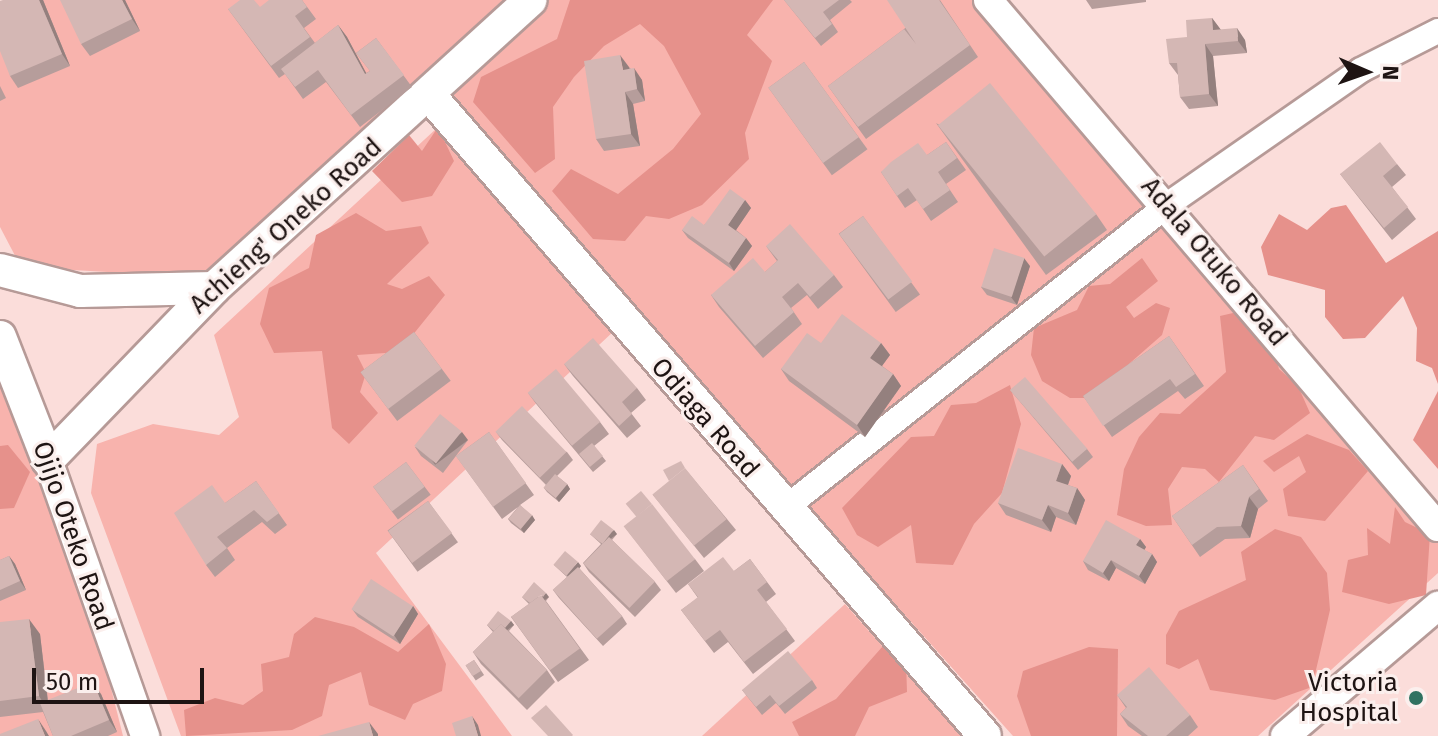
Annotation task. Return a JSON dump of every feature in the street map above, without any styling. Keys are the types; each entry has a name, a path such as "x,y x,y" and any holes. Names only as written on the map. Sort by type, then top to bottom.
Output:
{"main road":[{"name":"Achieng' Oneko Road","path":"48,460 214,288 430,96 531,0"},
{"name":"Odiaga Road","path":"430,96 784,509 985,736"},
{"path":"0,270 80,291 214,288"},
{"name":"Ojijo Oteko Road","path":"0,337 48,460"}],"street":[{"name":"Adala Otuko Road","path":"988,0 1167,205 1438,527"},
{"path":"784,509 1167,205 1361,70 1438,31"},
{"name":"Ojijo Oteko Road","path":"48,460 145,736"},
{"path":"1285,736 1438,606"}],"shaded area":[{"path":"6,0 992,0 1438,543 1438,573 1258,736 1013,736 426,79 211,278 21,267 0,227 0,3"},
{"path":"570,0 773,0 747,35 772,61 745,133 749,159 702,205 669,219 646,216 625,241 593,239 552,191 571,169 618,194 673,149 701,114 664,46 640,24 604,46 574,77 553,107 555,159 535,173 473,102 481,77 557,39"},
{"path":"438,127 614,331 376,553 512,736 181,736 91,493 97,444 153,424 219,435 239,417 214,335"},
{"path":"438,127 454,161 432,196 402,202 372,171 409,135 422,151"},
{"path":"1346,205 1386,263 1438,231 1438,384 1432,368 1416,361 1417,328 1403,296 1365,338 1343,339 1325,317 1325,290 1268,275 1261,247 1279,214 1307,230 1331,208"},
{"path":"356,213 386,231 421,226 429,243 387,284 402,289 429,276 445,295 399,352 357,355 366,373 360,392 378,413 349,444 332,428 322,351 274,353 260,324 269,288 309,268 316,235"},
{"path":"1142,258 1158,281 1126,307 1134,318 1156,303 1170,308 1162,335 1090,398 1070,398 1042,381 1031,355 1034,328 1077,310 1089,286 1110,284"},
{"path":"1246,310 1267,324 1279,369 1298,386 1310,413 1274,440 1255,436 1219,482 1205,469 1182,467 1168,489 1172,525 1146,526 1117,515 1124,469 1139,437 1160,413 1180,414 1226,372 1220,316"},
{"path":"0,363 71,529 123,736 0,736"},
{"path":"1010,385 1021,424 1002,493 974,524 953,565 916,563 911,525 878,547 857,535 842,508 911,437 934,436 951,405 976,403"},
{"path":"1438,391 1438,469 1413,440"},
{"path":"1307,434 1349,450 1368,471 1325,521 1288,516 1283,489 1306,472 1299,456 1274,472 1263,461"},
{"path":"8,445 30,472 14,508 0,509 0,446"},
{"path":"1395,507 1405,522 1430,534 1426,595 1389,604 1342,592 1348,560 1368,555 1367,528 1390,544"},
{"path":"1275,529 1301,537 1327,573 1330,610 1312,687 1275,700 1210,690 1198,659 1179,669 1166,664 1166,635 1179,611 1246,580 1241,552"},
{"path":"845,604 962,736 702,736"},
{"path":"315,617 354,627 398,652 429,624 446,664 442,691 413,704 405,720 369,705 361,672 329,685 322,716 292,730 186,736 184,710 215,698 243,705 263,691 261,664 289,657 294,634"},
{"path":"883,646 906,661 907,692 869,707 855,736 799,736 792,722 836,699"},
{"path":"1089,647 1118,649 1117,736 1031,736 1017,696 1023,671"}],"building":[{"path":"39,0 62,54 10,76 0,51 0,1"},
{"path":"60,0 122,0 132,19 81,44"},
{"path":"240,0 254,0 260,7 269,0 302,0 307,7 295,16 310,37 271,66 228,9"},
{"path":"784,0 839,0 823,12 832,24 815,38"},
{"path":"887,0 939,0 970,45 858,127 828,86 904,29 916,44"},
{"path":"1212,18 1213,30 1237,28 1238,41 1205,44 1209,94 1180,97 1177,63 1169,63 1166,39 1187,37 1186,20"},
{"path":"338,25 365,74 370,71 356,53 376,38 404,75 351,115 318,70 295,87 281,69"},
{"path":"620,55 623,70 634,68 637,89 625,92 631,134 596,139 584,61"},
{"path":"804,62 859,137 823,163 768,88"},
{"path":"990,83 1096,214 1044,257 938,125"},
{"path":"946,142 957,158 938,172 950,190 923,209 908,188 897,196 881,172 918,143 927,155"},
{"path":"1380,142 1397,164 1383,176 1408,207 1384,228 1340,174"},
{"path":"730,189 745,200 728,225 746,238 729,263 682,230 692,216 704,225"},
{"path":"863,216 912,281 888,300 839,234"},
{"path":"790,224 834,275 810,297 798,283 782,297 794,312 755,346 711,295 753,258 765,272 778,260 766,246"},
{"path":"994,248 1024,258 1012,297 981,287"},
{"path":"842,314 881,343 870,358 893,374 857,425 781,369 807,333 821,343"},
{"path":"414,332 442,369 388,409 360,372"},
{"path":"1169,336 1195,374 1176,387 1170,379 1103,426 1083,396"},
{"path":"593,338 637,388 622,402 632,414 619,426 564,364"},
{"path":"556,369 600,422 572,446 528,393"},
{"path":"1025,377 1087,449 1072,462 1010,390"},
{"path":"522,406 566,452 540,478 495,432"},
{"path":"440,414 462,432 436,463 414,446"},
{"path":"489,432 526,483 493,507 456,456"},
{"path":"592,443 603,456 590,467 579,454"},
{"path":"1018,448 1062,464 1056,481 1077,488 1068,513 1048,505 1042,520 998,503"},
{"path":"681,461 685,468 669,481 663,470"},
{"path":"406,462 425,487 392,511 373,487"},
{"path":"1243,465 1259,489 1249,497 1241,526 1217,527 1192,545 1172,516"},
{"path":"685,468 727,519 694,546 652,494"},
{"path":"555,474 567,484 556,498 543,488"},
{"path":"256,481 279,513 267,522 254,510 217,537 227,548 206,565 174,513 212,485 225,503"},
{"path":"641,491 652,504 637,517 626,504"},
{"path":"428,501 452,533 412,563 388,531"},
{"path":"652,504 695,559 667,581 624,526"},
{"path":"520,505 532,515 521,529 508,519"},
{"path":"601,520 614,530 603,544 590,534"},
{"path":"1106,520 1140,539 1136,545 1152,554 1139,576 1111,560 1103,573 1083,561"},
{"path":"609,537 655,581 629,608 583,564"},
{"path":"565,551 578,562 566,576 553,565"},
{"path":"9,556 20,581 0,590 0,560"},
{"path":"723,557 734,571 750,559 767,582 757,590 787,629 744,662 720,630 705,641 681,610 698,597 688,584"},
{"path":"578,567 622,616 597,639 553,590"},
{"path":"371,579 413,606 393,636 351,609"},
{"path":"534,582 546,593 530,603 522,597"},
{"path":"541,595 580,648 550,670 511,617"},
{"path":"498,611 511,621 505,628 501,624 494,631 487,625"},
{"path":"29,619 39,696 0,701 0,622"},
{"path":"501,624 547,670 519,698 473,652"},
{"path":"788,651 812,680 779,706 770,695 756,707 742,690"},
{"path":"474,660 481,671 472,676 466,665"},
{"path":"1149,667 1190,715 1166,736 1148,736 1120,714 1127,707 1117,695"},
{"path":"93,682 109,720 71,736 53,736 40,703"},
{"path":"546,705 572,736 548,736 531,718"},
{"path":"472,716 478,736 456,736 452,723"},
{"path":"38,719 45,736 0,736 0,734"},
{"path":"369,722 373,736 318,736"}],"place":[{"name":"Victoria Hospital","path":"1416,698"}]}
